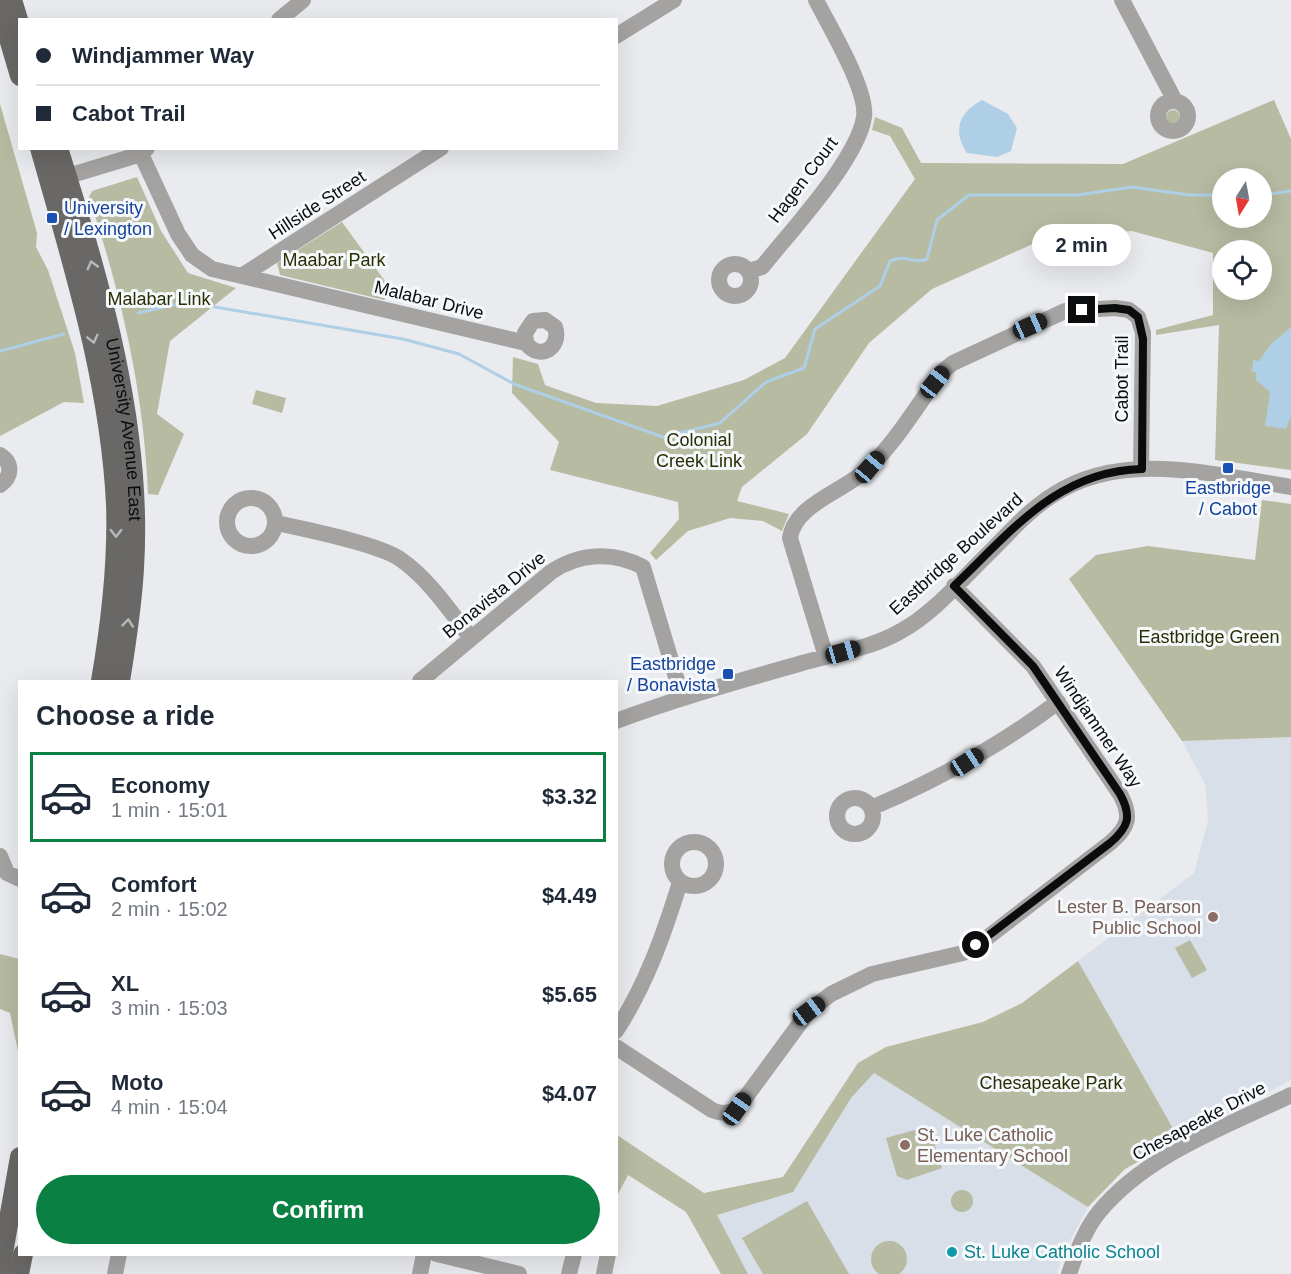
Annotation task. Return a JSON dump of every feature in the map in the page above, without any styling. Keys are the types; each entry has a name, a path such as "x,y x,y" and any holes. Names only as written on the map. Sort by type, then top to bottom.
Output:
{"main road":[{"path":"12,0 18,20"},
{"path":"0,8 18,69"},
{"name":"University Avenue East","path":"41,150 58,179 111,333 129,444 134,567 120,680"},
{"name":"University Avenue East","path":"58,150 58,179 93,339 110,441 116,504 116,567 101,680"},
{"path":"0,1270 18,1168"},
{"path":"20,1274 23,1256"}],"street":[{"path":"281,18 303,0"},
{"path":"618,35 674,0"},
{"name":"Hagen Court","path":"749,271 762,267 845,162 852,152 864,116 851,68 816,0"},
{"path":"1122,0 1175,101"},
{"name":"Hillside Street","path":"243,275 438,150"},
{"path":"58,179 144,151"},
{"name":"Malabar Drive","path":"144,151 178,234 192,255 212,269 526,343"},
{"name":"Cabot Trail","path":"826,657 792,548 791,529 803,513 870,467 943,371 953,363 1065,311 1115,308 1129,310 1138,317 1143,333 1142,469"},
{"path":"0,455 7,461 10,468 6,481 0,485"},
{"name":"Eastbridge Boulevard","path":"618,720 682,697 826,657 902,631 1052,495 1094,476 1119,469 1142,469 1218,476 1291,487"},
{"path":"276,523 390,552 412,569 471,638"},
{"name":"Bonavista Drive","path":"421,680 566,562 582,556 605,556 633,562 643,567 682,697"},
{"name":"Windjammer Way","path":"618,1048 712,1110 720,1113 737,1109 809,1011 831,994 872,974 963,953 988,937 1110,843 1127,826 1130,816 1126,805 1033,666 954,586"},
{"path":"871,808 916,789 967,762 1058,702"},
{"path":"0,856 8,873 18,878"},
{"path":"618,1028 634,1004 651,965 680,882"},
{"name":"Chesapeake Drive","path":"1069,1274 1079,1246 1098,1213 1129,1181 1184,1148 1291,1095"},
{"path":"115,1274 119,1256"},
{"path":"420,1274 424,1256"},
{"path":"445,1256 519,1274"},
{"path":"569,1274 574,1256"},
{"path":"604,1274 608,1256"}],"shaded area":[{"name":"Lester B. Pearson Public School","path":"1291,737 1291,1080 1179,1139 1078,961 1194,873 1208,821 1205,784 1182,741"},
{"name":"St. Luke Catholic Elementary School","path":"874,1073 1088,1207 1062,1256 1057,1274 748,1274 716,1215 793,1192 851,1098"}],"green space":[{"name":"Colonial Creek Link","path":"1274,100 1291,139 1291,470 1215,460 1219,325 1156,335 1156,330 1213,315 1213,300 1272,300 1272,240 1212,240 1212,253 1132,231 1053,235 932,289 869,343 807,434 742,487 737,501 789,514 782,531 763,521 730,518 688,531 656,560 650,553 679,519 678,502 550,470 559,442 512,393 513,357 538,364 545,385 596,403 657,406 744,380 785,358 915,179 890,136 872,130 875,117 902,128 921,163 1123,164"},
{"path":"0,104 37,233 36,247 48,270 75,353 84,403 64,402 0,436"},
{"path":"1173,110 1178,112 1180,117 1178,122 1173,124 1168,122 1166,117 1168,112"},
{"name":"Malabar Link","path":"137,177 161,231 188,273 236,288 170,341 157,414 184,434 158,495 148,494 142,418 129,343 101,233 89,197 92,191"},
{"name":"Maabar Park","path":"342,222 393,292 384,300 280,275 277,263"},
{"path":"256,390 286,398 282,413 252,404"},
{"name":"Eastbridge Green","path":"1262,500 1291,504 1291,737 1182,741 1069,579 1096,555 1148,546 1255,560"},
{"path":"1190,940 1207,970 1192,978 1175,948"},
{"path":"0,954 18,959 18,1051 10,1013 0,1009"},
{"name":"Chesapeake Park","path":"1078,961 1179,1139 1125,1169 1088,1207 874,1073 851,1098 793,1192 717,1215 748,1274 721,1274 686,1212 628,1175 618,1194 618,1136 704,1193 783,1177 858,1063 886,1047 983,1022 1022,1003"},
{"path":"929,1126 942,1168 907,1180 897,1176 886,1138"},
{"path":"962,1190 970,1193 973,1201 970,1209 962,1212 954,1209 951,1201 954,1193"},
{"path":"807,1201 849,1274 763,1274 742,1238"},
{"path":"889,1241 896,1243 905,1252 907,1259 905,1266 896,1275 882,1275 873,1266 871,1259 873,1252 882,1243"}],"water":[{"path":"982,100 1008,114 1017,128 1011,151 997,157 967,153 962,145 959,130 963,116"},
{"path":"1291,327 1291,416 1286,429 1265,426 1270,392 1256,380 1256,372 1252,371 1253,360 1259,361 1271,344"}],"waterway":[{"path":"138,313 186,302 403,339 459,354 514,384 663,437 720,423 766,382 804,368 815,329 880,286 890,261 901,258 917,261 927,259 937,220 969,195 1078,195 1132,187 1189,195 1212,195"},
{"path":"1272,194 1291,191"},
{"path":"0,351 64,334"}],"place":[{"name":"University / Lexington","path":"52,218"},
{"name":"Eastbridge / Cabot","path":"1228,468"},
{"name":"Eastbridge / Bonavista","path":"728,674"},
{"name":"Lester B. Pearson Public School","path":"1213,917"},
{"name":"St. Luke Catholic Elementary School","path":"905,1145"},
{"name":"St. Luke Catholic School","path":"952,1252"}],"route":[{"path":"976,945 1120,835 1127,826 1130,816 1120,794 1033,666 954,586 1052,495 1094,476 1119,469 1142,469 1143,339 1138,317 1129,310 1115,308 1082,310"}]}
